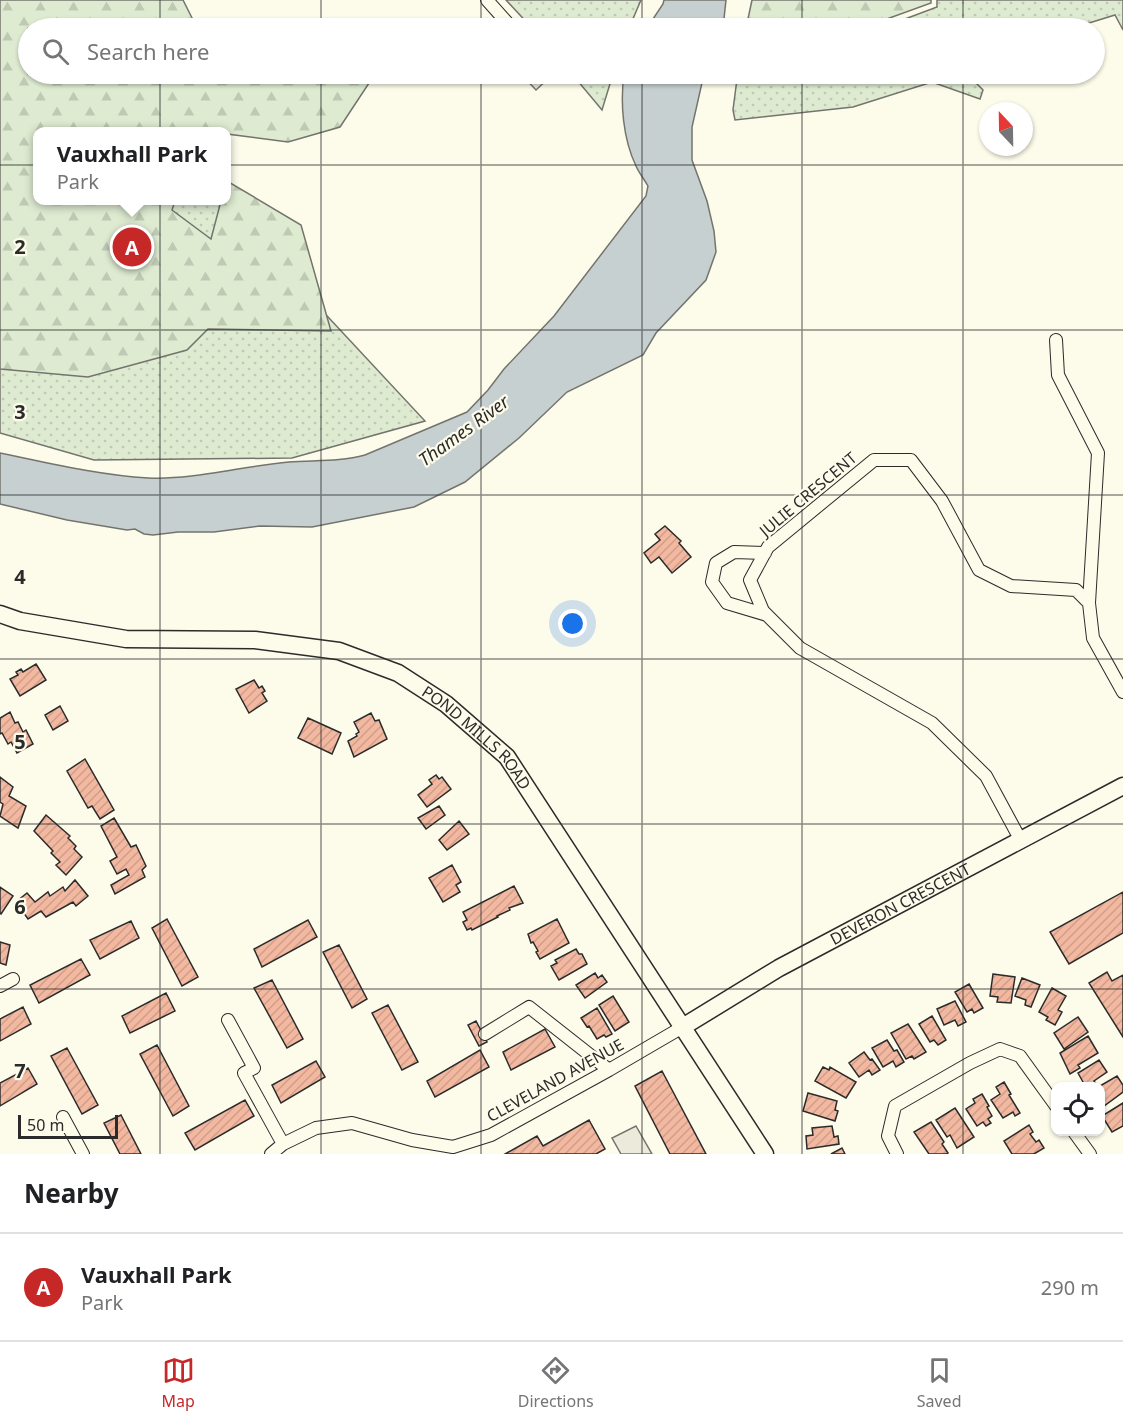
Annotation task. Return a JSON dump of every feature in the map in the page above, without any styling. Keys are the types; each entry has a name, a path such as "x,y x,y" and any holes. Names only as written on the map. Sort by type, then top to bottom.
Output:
{"main road":[{"name":"POND MILLS ROAD","path":"0,614 20,621 126,639 255,640 339,651 398,673 446,704 507,757 765,1154"},
{"name":"DEVERON CRESCENT","path":"681,1028 779,968 1123,786"}],"street":[{"path":"487,0 503,18"},
{"path":"1056,340 1058,375 1098,453 1089,603 1093,638 1123,692"},
{"name":"JULIE CRESCENT","path":"1020,839 986,776 932,723 800,648 763,611 750,580 768,547 874,460 911,460 942,501 979,570 1011,586 1076,590 1089,603"},
{"name":"JULIE CRESCENT","path":"765,553 734,552 716,563 712,582 727,603 767,615"},
{"path":"0,986 14,979"},
{"path":"485,1034 529,1007 609,1070"},
{"path":"228,1020 254,1068 244,1073 277,1151"},
{"name":"CLEVELAND AVENUE","path":"277,1151 316,1128 352,1123 412,1140 453,1147 492,1135 681,1028"},
{"path":"897,1154 888,1136 895,1106 970,1063 1000,1049 1020,1056 1051,1099"},
{"path":"63,1117 83,1154"},
{"path":"1077,1136 1089,1154"}],"green space":[{"path":"0,0 18,18 18,84 30,84 37,127 33,127 33,205 224,205 425,421 292,458 94,460 0,433"},
{"path":"0,0 183,0 192,18 18,18 18,84 368,84 340,127 288,142 231,135 231,127 33,127 33,205 174,205 172,210 211,239 220,205 231,205 231,183 301,225 331,331 208,329 187,350 88,377 0,369"},
{"path":"506,0 641,0 633,18 523,18"},
{"path":"752,0 931,0 931,3 890,18 748,18"},
{"path":"937,0 1123,0 1123,30 1115,15 1105,18 908,18 937,7"},
{"path":"580,84 610,84 602,110"},
{"path":"736,84 926,84 853,107 735,120 733,110"},
{"path":"938,84 977,84 983,90 980,99"}],"shaded area":[{"path":"530,84 542,84 536,90"},
{"path":"636,1126 652,1154 621,1154 612,1138"}],"water":[{"path":"664,0 726,0 724,18 654,18"},
{"name":"Thames River","path":"623,84 702,84 692,127 692,160 707,201 714,231 716,252 706,280 656,333 643,355 567,392 519,438 465,482 414,507 312,527 260,526 214,532 153,535 144,534 135,529 127,530 67,520 0,504 0,453 111,474 148,478 183,477 271,464 337,460 365,455 467,412 554,316 646,196 648,186 636,166 625,133"}],"building":[{"path":"665,526 681,541 679,543 691,557 672,573 659,557 651,563 644,553 660,540 655,534"},
{"path":"36,664 46,680 20,696 10,679 18,675 16,672 21,669 23,672"},
{"path":"254,680 259,688 262,686 265,691 262,693 267,701 249,713 236,689"},
{"path":"60,706 68,721 53,730 45,715"},
{"path":"10,712 15,723 18,722 23,732 26,730 33,744 17,753 11,742 8,744 2,733 0,734 0,718"},
{"path":"371,713 375,721 379,720 387,739 354,757 348,741 357,736 359,732 354,722"},
{"path":"308,718 341,733 332,754 298,738"},
{"path":"85,759 114,810 100,819 92,806 88,808 67,771"},
{"path":"436,775 439,779 442,777 451,789 427,807 418,795 432,784 429,780"},
{"path":"0,777 13,787 9,796 26,806 18,828 0,816 3,804 0,802"},
{"path":"439,806 445,815 426,829 418,818"},
{"path":"46,815 70,836 68,838 76,846 74,849 82,857 66,875 56,865 60,862 51,853 53,851 34,831"},
{"path":"114,818 131,847 136,845 146,866 142,870 145,877 115,894 111,885 129,875 126,869 117,874 110,861 117,857 101,826"},
{"path":"459,821 469,834 447,850 439,840"},
{"path":"452,865 461,882 456,885 460,892 443,902 429,878"},
{"path":"75,880 88,896 76,906 73,902 46,917 41,911 28,919 16,902 27,893 35,902 48,892 50,896 63,887 65,891"},
{"path":"514,886 523,903 509,908 510,910 472,930 471,928 467,930 463,922 467,920 463,912"},
{"path":"0,887 13,896 1,914 0,913"},
{"path":"1123,892 1123,933 1069,964 1050,932"},
{"path":"167,919 198,977 182,986 152,928"},
{"path":"557,919 569,943 540,959 528,934"},
{"path":"308,920 317,937 262,967 254,949"},
{"path":"131,921 139,938 100,959 90,940"},
{"path":"0,942 10,945 6,965 0,963"},
{"path":"339,945 367,999 352,1008 323,952"},
{"path":"576,949 579,954 582,954 587,964 559,980 551,966 557,963 555,960"},
{"path":"81,959 90,975 39,1003 30,985"},
{"path":"1107,972 1112,981 1123,975 1123,1037 1089,983"},
{"path":"595,973 598,978 602,975 607,982 585,998 576,985"},
{"path":"993,974 1015,977 1011,1003 997,1002 998,997 990,996"},
{"path":"1022,978 1040,985 1031,1007 1025,1005 1026,1000 1015,996"},
{"path":"272,980 303,1039 287,1048 254,988"},
{"path":"969,984 983,1008 974,1013 972,1009 967,1012 955,992"},
{"path":"1052,988 1066,996 1058,1010 1062,1012 1055,1025 1039,1012"},
{"path":"166,993 175,1011 130,1033 122,1016"},
{"path":"613,996 629,1022 615,1031 599,1005"},
{"path":"955,1001 966,1022 958,1026 955,1020 944,1025 937,1009"},
{"path":"388,1005 418,1062 402,1070 372,1013"},
{"path":"23,1007 31,1024 0,1041 0,1019"},
{"path":"597,1008 612,1034 597,1039 581,1018"},
{"path":"932,1016 946,1040 938,1045 934,1040 930,1042 919,1024"},
{"path":"1078,1017 1088,1032 1064,1049 1054,1033"},
{"path":"476,1021 487,1042 479,1046 468,1025"},
{"path":"908,1024 926,1052 914,1059 912,1056 906,1059 891,1033"},
{"path":"545,1029 555,1047 511,1070 503,1052"},
{"path":"1088,1036 1098,1053 1078,1065 1080,1068 1070,1074 1060,1053"},
{"path":"887,1040 904,1062 896,1067 893,1061 883,1067 872,1048"},
{"path":"157,1045 189,1106 173,1116 140,1054"},
{"path":"67,1048 98,1105 82,1114 51,1056"},
{"path":"480,1050 489,1067 435,1097 427,1081"},
{"path":"864,1052 880,1070 872,1075 869,1070 859,1077 849,1063"},
{"path":"1099,1060 1107,1072 1095,1082 1083,1082 1078,1073"},
{"path":"316,1061 325,1077 281,1103 272,1085"},
{"path":"823,1067 829,1070 830,1067 856,1082 846,1098 815,1081"},
{"path":"28,1068 37,1084 0,1106 0,1083"},
{"path":"662,1071 706,1154 670,1154 635,1086"},
{"path":"1117,1076 1123,1085 1123,1092 1105,1105 1105,1083"},
{"path":"1004,1082 1020,1113 1015,1116 1013,1112 1003,1118 991,1100 1000,1094 996,1087"},
{"path":"808,1093 837,1101 835,1110 838,1111 835,1121 803,1111"},
{"path":"982,1094 989,1106 987,1107 992,1116 988,1119 991,1123 986,1126 983,1122 977,1126 966,1109 975,1103 973,1099"},
{"path":"245,1100 254,1116 195,1150 185,1133"},
{"path":"1123,1103 1123,1126 1112,1132 1105,1121 1105,1114"},
{"path":"955,1108 974,1137 957,1148 950,1135 947,1137 936,1120"},
{"path":"121,1115 141,1154 120,1154 104,1123"},
{"path":"589,1120 605,1149 596,1154 505,1154 537,1136 543,1146"},
{"path":"931,1122 948,1153 929,1154 914,1132"},
{"path":"1029,1125 1033,1132 1030,1134 1036,1142 1039,1140 1044,1148 1034,1154 1012,1154 1004,1141"},
{"path":"832,1126 834,1137 838,1136 839,1144 807,1149 806,1136 813,1135 812,1128"},
{"path":"842,1148 845,1154 831,1154"}],"place":[{"name":"Vauxhall Park","path":"132,247"}]}
